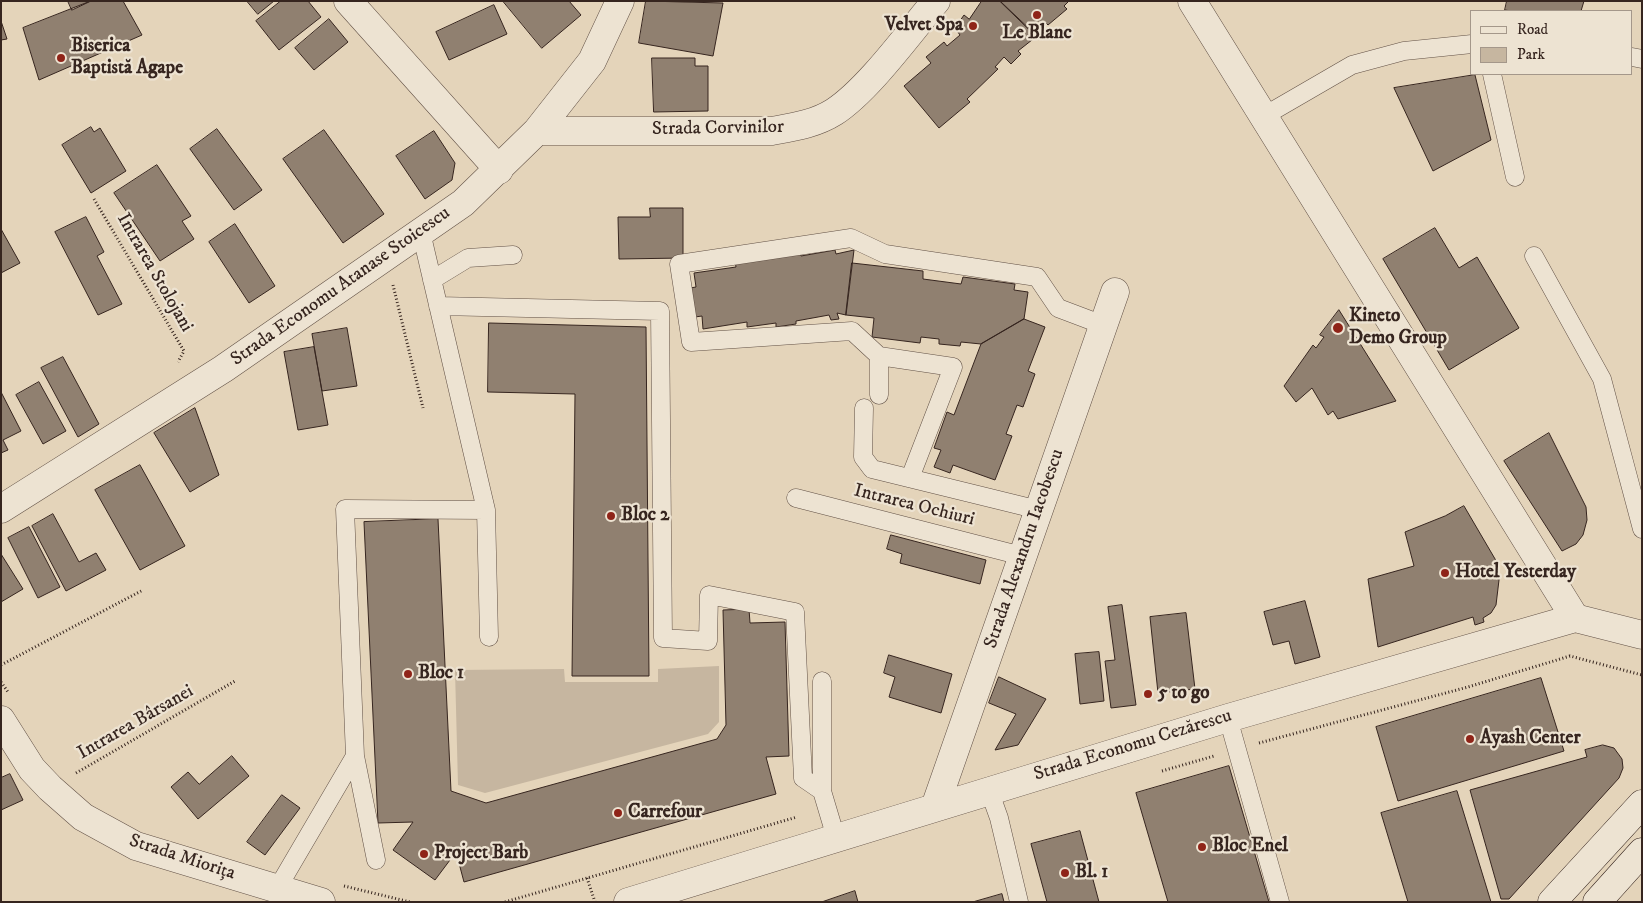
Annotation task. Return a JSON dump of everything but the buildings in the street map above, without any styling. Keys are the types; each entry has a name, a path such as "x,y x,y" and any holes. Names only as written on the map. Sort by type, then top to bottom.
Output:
{"street":[{"path":"348,1 499,170"},
{"name":"Strada Economu Atanase Stoicescu","path":"1,509 223,369 463,203 537,131 592,61 620,1"},
{"name":"Strada Corvinilor","path":"537,131 772,131 807,125 835,111 868,82 936,1"},
{"path":"1192,1 1575,618 1642,635"},
{"name":"Strada Alexandru Iacobescu","path":"935,807 1115,292"},
{"name":"Strada Economu Cezărescu","path":"628,902 1228,718 1575,618"},
{"name":"Strada Miorița","path":"7,710 32,769 83,817 136,846 276,888 329,893"},
{"path":"1552,902 1642,804"},
{"path":"1597,902 1642,852"}],"lane":[{"path":"1264,116 1352,65 1404,51 1470,44"},
{"path":"1492,75 1515,177"},
{"path":"421,232 486,510 489,637"},
{"path":"910,478 953,367 879,356 852,331 691,342 679,264 851,238 885,254 1037,277 1058,308 1103,325"},
{"path":"432,280 468,258 513,255"},
{"path":"1534,256 1602,379 1642,529"},
{"path":"438,306 660,311 663,638 708,641 710,595 796,612 803,778 822,791"},
{"path":"879,356 879,395"},
{"path":"864,408 863,457 872,469 1039,510"},
{"name":"Intrarea Ochiuri","path":"796,498 1022,556"},
{"path":"376,860 355,756 345,508 486,510"},
{"path":"822,682 822,791 836,838"},
{"path":"1228,718 1280,902"},
{"path":"276,888 355,756"},
{"path":"989,790 999,818 1019,902"}],"path":[{"name":"Intrarea Stolojani","path":"94,199 184,351 175,368"},
{"path":"384,257 393,283 423,408"},
{"path":"1,665 144,590"},
{"path":"1161,772 1237,749 1459,690 1570,656 1642,675"},
{"path":"1,682 7,710"},
{"name":"Intrarea Bârsanei","path":"50,788 236,682"},
{"path":"587,878 595,902"},
{"path":"329,893 410,902"}],"green space":[{"path":"719,666 719,722 708,734 485,793 458,785 455,670 564,669 565,682 658,682 658,669"}],"place":[{"name":"Le Blanc","path":"1037,15"},
{"name":"Velvet Spa","path":"973,26"},
{"name":"Biserica Baptistă Agape","path":"61,58"},
{"name":"Kineto Demo Group","path":"1338,328"},
{"name":"Bloc 2","path":"611,516"},
{"name":"Hotel Yesterday","path":"1445,573"},
{"name":"Bloc 1","path":"408,674"},
{"name":"5 to go","path":"1148,694"},
{"name":"Ayash Center","path":"1470,739"},
{"name":"Carrefour","path":"618,813"},
{"name":"Bloc Enel","path":"1202,847"},
{"name":"Project Barb","path":"424,854"},
{"name":"Bl. 1","path":"1065,873"}]}
